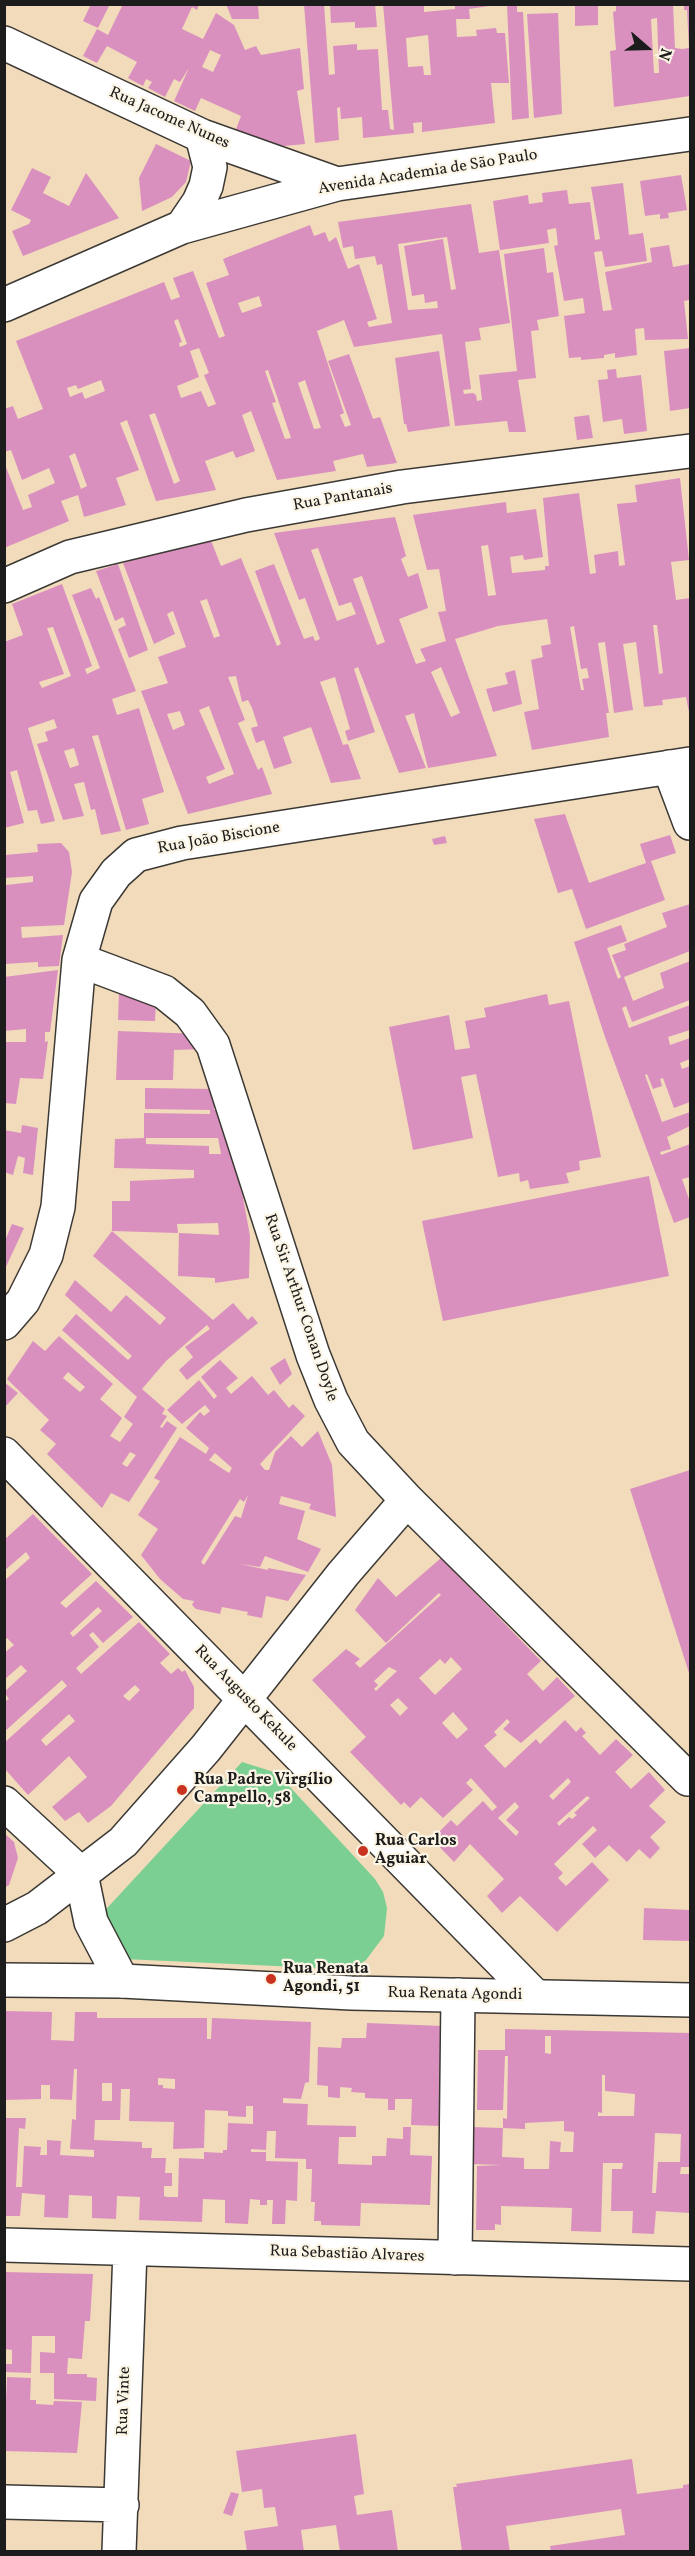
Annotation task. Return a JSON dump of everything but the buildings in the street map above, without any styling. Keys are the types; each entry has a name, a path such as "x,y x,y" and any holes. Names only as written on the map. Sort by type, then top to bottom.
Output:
{"street":[{"name":"Rua Jacome Nunes","path":"4,43 202,136 337,184"},
{"name":"Avenida Academia de São Paulo","path":"4,305 182,226 337,184 690,134"},
{"path":"182,226 199,202 206,186 210,167 202,136"},
{"name":"Rua Pantanais","path":"4,586 70,557 246,515 402,488 690,451"},
{"path":"680,766 690,823"},
{"name":"Rua João Biscione","path":"4,1323 23,1301 46,1255 58,1207 79,960 96,901 116,873 136,855 182,843 680,766"},
{"name":"Rua Sir Arthur Conan Doyle","path":"79,960 165,992 190,1013 213,1046 313,1355 331,1400 353,1442 407,1500 688,1779"},
{"name":"Rua Augusto Kekule","path":"4,1454 535,1996"},
{"path":"4,1925 37,1908 123,1842 245,1698 343,1574 407,1500"},
{"path":"4,1803 81,1874 91,1922 122,1981"},
{"name":"Rua Renata Agondi","path":"4,1980 122,1981 351,1993 690,2000"},
{"path":"455,2258 458,1995"},
{"name":"Rua Sebastião Alvares","path":"4,2245 690,2264"},
{"name":"Rua Vinte","path":"119,2552 130,2250"},
{"path":"4,2502 122,2505"}],"green space":[{"path":"242,1762 277,1773 375,1879 383,1892 387,1908 384,1936 366,1960 355,1967 341,1969 124,1959 85,1932"}],"place":[{"name":"Rua Padre Virgílio Campello, 58","path":"182,1790"},
{"name":"Rua Carlos Aguiar","path":"363,1851"},
{"name":"Rua Renata Agondi, 51","path":"271,1979"}]}
